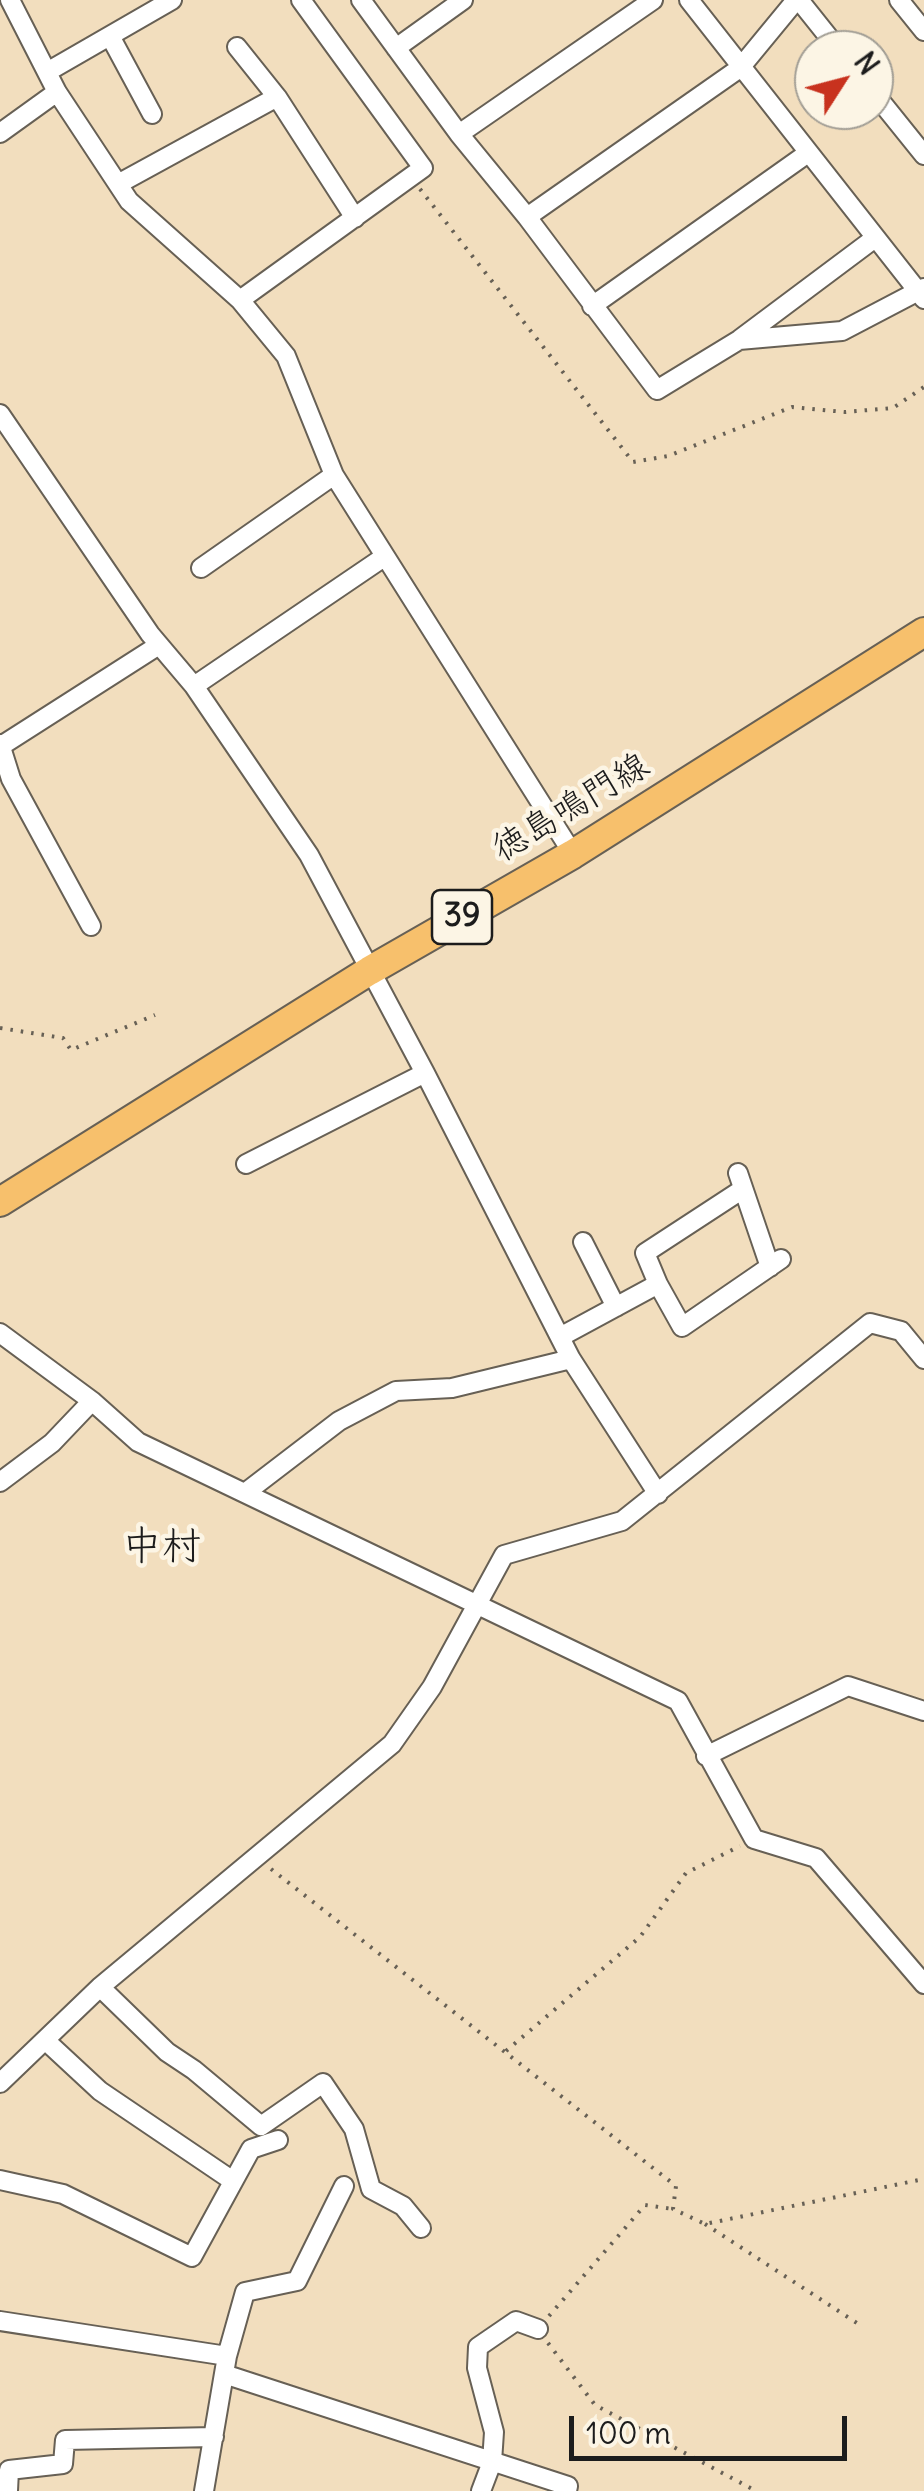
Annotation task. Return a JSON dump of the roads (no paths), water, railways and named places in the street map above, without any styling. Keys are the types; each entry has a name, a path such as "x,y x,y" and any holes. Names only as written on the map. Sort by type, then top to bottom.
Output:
{"main road":[{"name":"徳島鳴門線","path":"0,1202 369,971 573,854 924,632"}],"street":[{"path":"10,0 57,92 130,202 240,300 286,356 334,475 573,854"},
{"path":"46,72 172,0"},
{"path":"240,300 423,168 301,0"},
{"path":"361,0 657,390 738,340 875,238"},
{"path":"396,48 463,0"},
{"path":"459,134 653,0"},
{"path":"689,0 922,294 842,331 738,340"},
{"path":"527,218 740,68 797,0 822,30"},
{"path":"899,0 924,32"},
{"path":"110,36 152,114"},
{"path":"238,47 277,96 355,218"},
{"path":"0,133 57,92"},
{"path":"118,184 277,96"},
{"path":"894,118 924,155"},
{"path":"592,306 808,154"},
{"path":"0,414 309,855 571,1359 658,1494"},
{"path":"201,568 334,475"},
{"path":"194,686 384,557"},
{"path":"91,926 11,779 0,745 159,645"},
{"path":"246,1164 425,1073"},
{"path":"740,1181 775,1263 682,1326 658,1284 645,1253 740,1181"},
{"path":"583,1242 616,1307"},
{"path":"560,1337 658,1284"},
{"path":"0,2083 100,1986 392,1744 432,1688 504,1555 622,1521 870,1323 900,1331 924,1360"},
{"path":"0,1333 92,1401 138,1442 678,1701 754,1840 816,1858 924,1984"},
{"path":"245,1493 339,1420 396,1391 452,1388 571,1359"},
{"path":"0,1482 52,1443 92,1401"},
{"path":"706,1756 848,1686 924,1711"},
{"path":"100,1986 167,2052 261,2126 322,2083 354,2129 371,2189 403,2206 420,2228"},
{"path":"45,2040 100,2091 234,2181"},
{"path":"0,2180 63,2194 192,2257 251,2149 278,2140"},
{"path":"204,2491 225,2365 245,2292 296,2281 344,2186"},
{"path":"481,2491 492,2462 494,2432 477,2368 478,2347 516,2321 538,2329"},
{"path":"0,2322 225,2365 568,2486 567,2491"},
{"path":"8,2491 9,2470 63,2464 65,2440 214,2437"}],"district":[{"name":"中村","path":"162,1548"}]}
